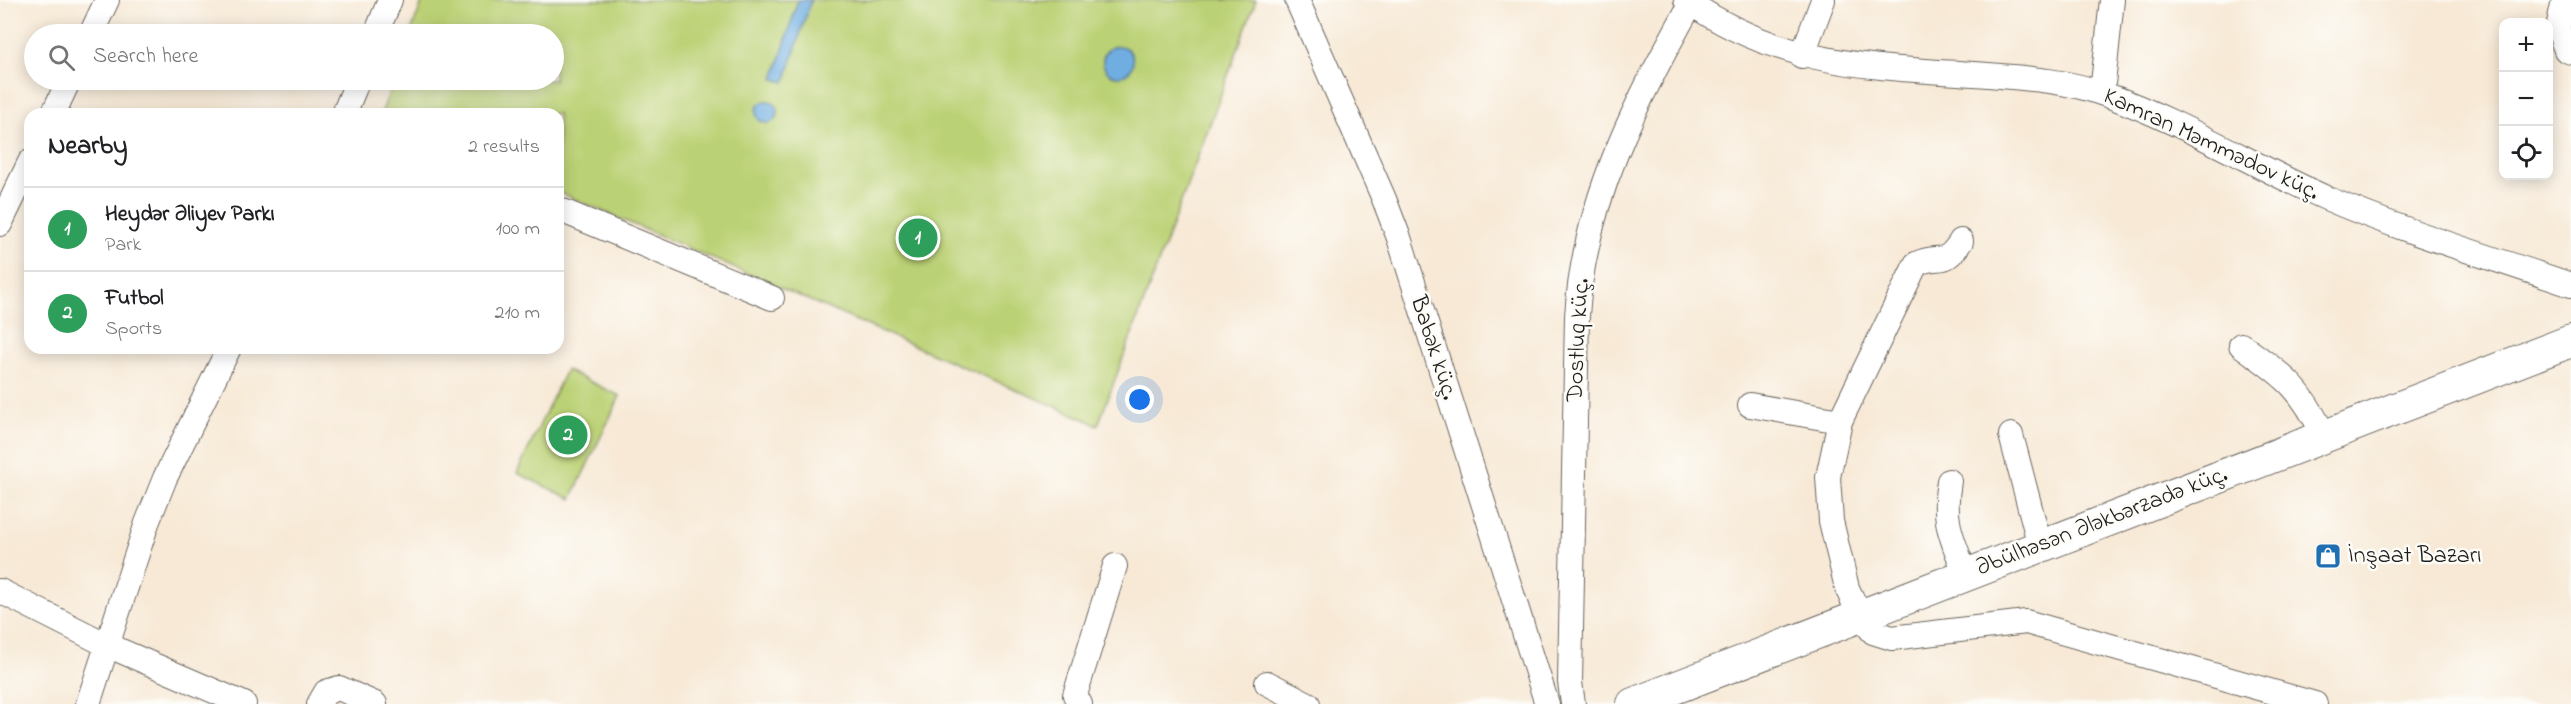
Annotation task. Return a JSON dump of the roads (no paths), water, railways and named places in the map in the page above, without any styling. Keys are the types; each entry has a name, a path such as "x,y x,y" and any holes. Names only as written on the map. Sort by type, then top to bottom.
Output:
{"main road":[{"name":"Əbülhəsən Ələkbərzadə küç.","path":"1633,704 1667,698 1860,616 2571,341"}],"street":[{"path":"96,24 107,0"},
{"path":"380,24 390,0"},
{"name":"Babək küç.","path":"1297,0 1395,229 1547,704"},
{"path":"1802,56 1823,0"},
{"path":"2102,93 2112,0"},
{"path":"2564,0 2558,28 2566,50 2571,52"},
{"name":"Kamran Məmmədov küç.","path":"1690,1 1750,37 1802,56 1846,64 2030,78 2102,93 2149,112 2327,198 2571,285"},
{"name":"Dostluq küç.","path":"1573,704 1570,682 1579,288 1595,207 1604,179 1646,84 1690,1"},
{"path":"56,108 64,90"},
{"path":"346,108 354,90"},
{"path":"0,224 24,174"},
{"path":"564,211 772,298"},
{"path":"1961,241 1951,256 1943,260 1928,258 1916,264 1840,421 1828,477 1831,521 1847,588 1860,616 1873,632 1892,638 2002,623 2026,622 2315,704"},
{"path":"2241,345 2290,381 2310,406 2325,436"},
{"path":"88,704 165,478 226,354"},
{"path":"1750,405 1840,421"},
{"path":"2011,435 2040,546"},
{"path":"1949,481 1944,507 1946,523 1966,575"},
{"path":"1080,704 1075,695 1115,566"},
{"path":"0,591 107,645 244,704"},
{"path":"1267,683 1308,704"},
{"path":"319,704 326,692 339,688 375,704"}],"water":[{"path":"798,0 811,0 785,82 774,79"},
{"path":"1118,46 1128,51 1133,61 1128,71 1118,76 1108,71 1103,61 1108,51"},
{"path":"767,101 775,104 778,112 775,120 767,123 759,120 756,112 759,104"}],"place":[{"name":"Heydər Əliyev Parkı","path":"918,238"},
{"name":"Futbol","path":"568,435"},
{"name":"İnşaat Bazarı","path":"2328,556"}]}
